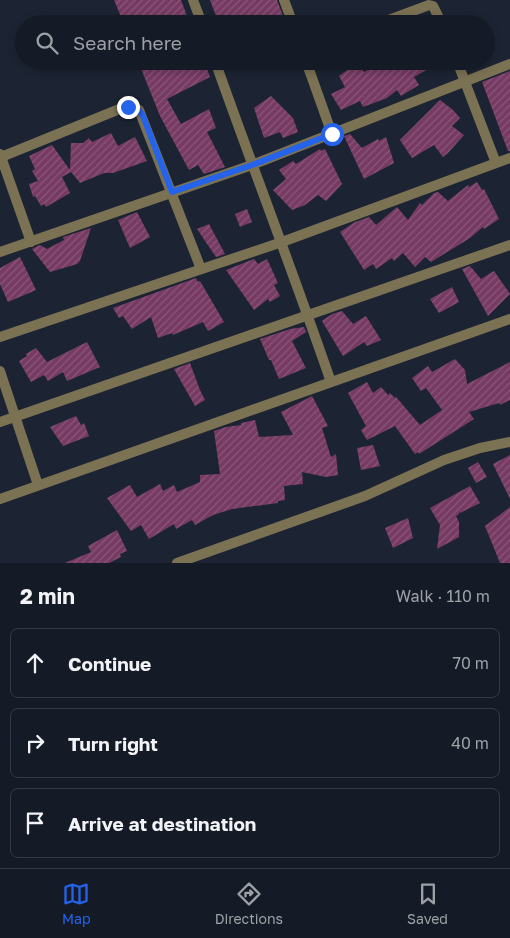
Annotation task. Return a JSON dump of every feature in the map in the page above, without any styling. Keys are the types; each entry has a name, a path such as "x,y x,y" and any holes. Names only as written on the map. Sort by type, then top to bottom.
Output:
{"street":[{"path":"193,0 199,15"},
{"path":"284,0 290,15"},
{"path":"402,15 429,5 433,6 438,15"},
{"path":"495,70 510,64"},
{"path":"218,70 282,242 331,382"},
{"path":"309,70 332,134"},
{"path":"461,70 496,163"},
{"path":"0,252 252,165 494,70"},
{"path":"31,242 0,156 122,108 134,107 143,116 201,269"},
{"path":"0,337 282,242 510,158"},
{"path":"0,422 510,245"},
{"path":"0,499 510,319"},
{"path":"0,371 38,485"},
{"path":"177,563 365,496 444,460 480,448 510,442"}],"building":[{"path":"114,0 181,0 187,15 120,15"},
{"path":"210,0 277,0 283,15 216,15"},
{"path":"142,70 207,70 210,77 167,99 181,124 209,109 216,128 207,132 225,167 204,174 198,165 189,170 160,116"},
{"path":"347,70 362,70 364,72 368,70 426,70 414,77 419,85 401,96 397,90 387,98 363,107 360,101 341,110 331,94 345,87 339,76"},
{"path":"510,71 510,151 508,151 482,82"},
{"path":"271,96 293,118 298,132 283,138 280,132 264,138 254,108"},
{"path":"440,100 460,118 452,126 464,135 443,157 434,145 412,158 400,140"},
{"path":"111,133 118,146 135,137 147,161 113,173 104,173 80,183 71,172 62,177 70,193 46,207 44,204 41,206 35,196 33,197 29,184 38,181 32,171 35,169 29,156 52,145 70,170 71,143 83,143 89,138 92,142"},
{"path":"350,134 362,148 378,139 379,141 386,137 394,163 364,179 344,136"},
{"path":"320,149 321,151 325,149 342,184 326,201 318,195 305,205 292,210 273,190 286,179 279,170 293,161 296,164"},
{"path":"477,182 482,190 484,189 499,219 484,229 483,227 470,238 431,262 425,257 415,267 403,253 394,261 392,258 376,269 373,264 364,270 340,232 355,222 369,217 376,225 397,207 408,220 420,203 422,205 434,193 438,192 448,201 468,185 469,187"},
{"path":"247,209 252,222 240,227 235,214"},
{"path":"137,212 150,237 130,248 118,220"},
{"path":"209,224 225,254 216,257 197,229"},
{"path":"91,228 80,261 77,264 50,272 32,249 40,245 47,249 64,240 63,237"},
{"path":"20,257 36,290 8,302 0,284 0,268"},
{"path":"254,259 258,264 267,259 278,283 274,285 280,296 270,302 268,299 254,310 226,270"},
{"path":"470,266 481,279 494,271 510,294 488,316 462,269"},
{"path":"196,278 198,282 200,281 224,322 208,331 203,322 173,335 172,333 158,338 151,317 132,329 123,316 119,318 113,308"},
{"path":"452,287 459,302 439,313 430,299"},
{"path":"342,311 353,324 366,316 381,340 367,346 364,342 343,356 322,321 332,314"},
{"path":"304,327 306,332 292,341 306,368 279,379 260,339 290,329"},
{"path":"87,342 100,367 67,381 63,372 48,381 44,375 31,382 19,361 36,348 47,362"},
{"path":"455,359 465,370 467,384 510,362 510,400 500,405 499,403 469,412 474,419 419,454 418,452 415,454 395,426 367,440 361,430 366,426 348,393 367,382 373,393 381,387 388,395 390,393 396,397 420,425 442,410 426,388 421,391 412,378 428,366 432,372"},
{"path":"190,363 205,400 195,406 174,369"},
{"path":"312,396 328,426 322,428 331,457 336,454 338,475 326,477 302,472 303,484 284,486 285,500 278,501 278,503 232,509 213,515 195,525 192,520 176,529 174,524 149,539 141,525 131,531 107,498 130,485 137,497 160,484 163,491 174,485 177,492 200,482 200,475 220,474 214,431 255,420 259,437 293,435 281,412"},
{"path":"76,416 81,425 84,423 89,436 63,446 50,427"},
{"path":"373,445 380,466 361,470 357,448"},
{"path":"510,455 510,499 493,464"},
{"path":"478,462 487,477 476,483 468,468"},
{"path":"470,486 480,503 459,512 456,516 459,522 459,537 437,549 440,525 430,508"},
{"path":"510,507 510,563 500,563 485,526"},
{"path":"408,518 413,538 393,548 385,528"},
{"path":"117,530 127,551 120,554 121,557 109,563 65,563 91,552 88,546"}],"route":[{"path":"128,107 134,107 139,110 143,116 172,192 252,165 332,134"}]}
